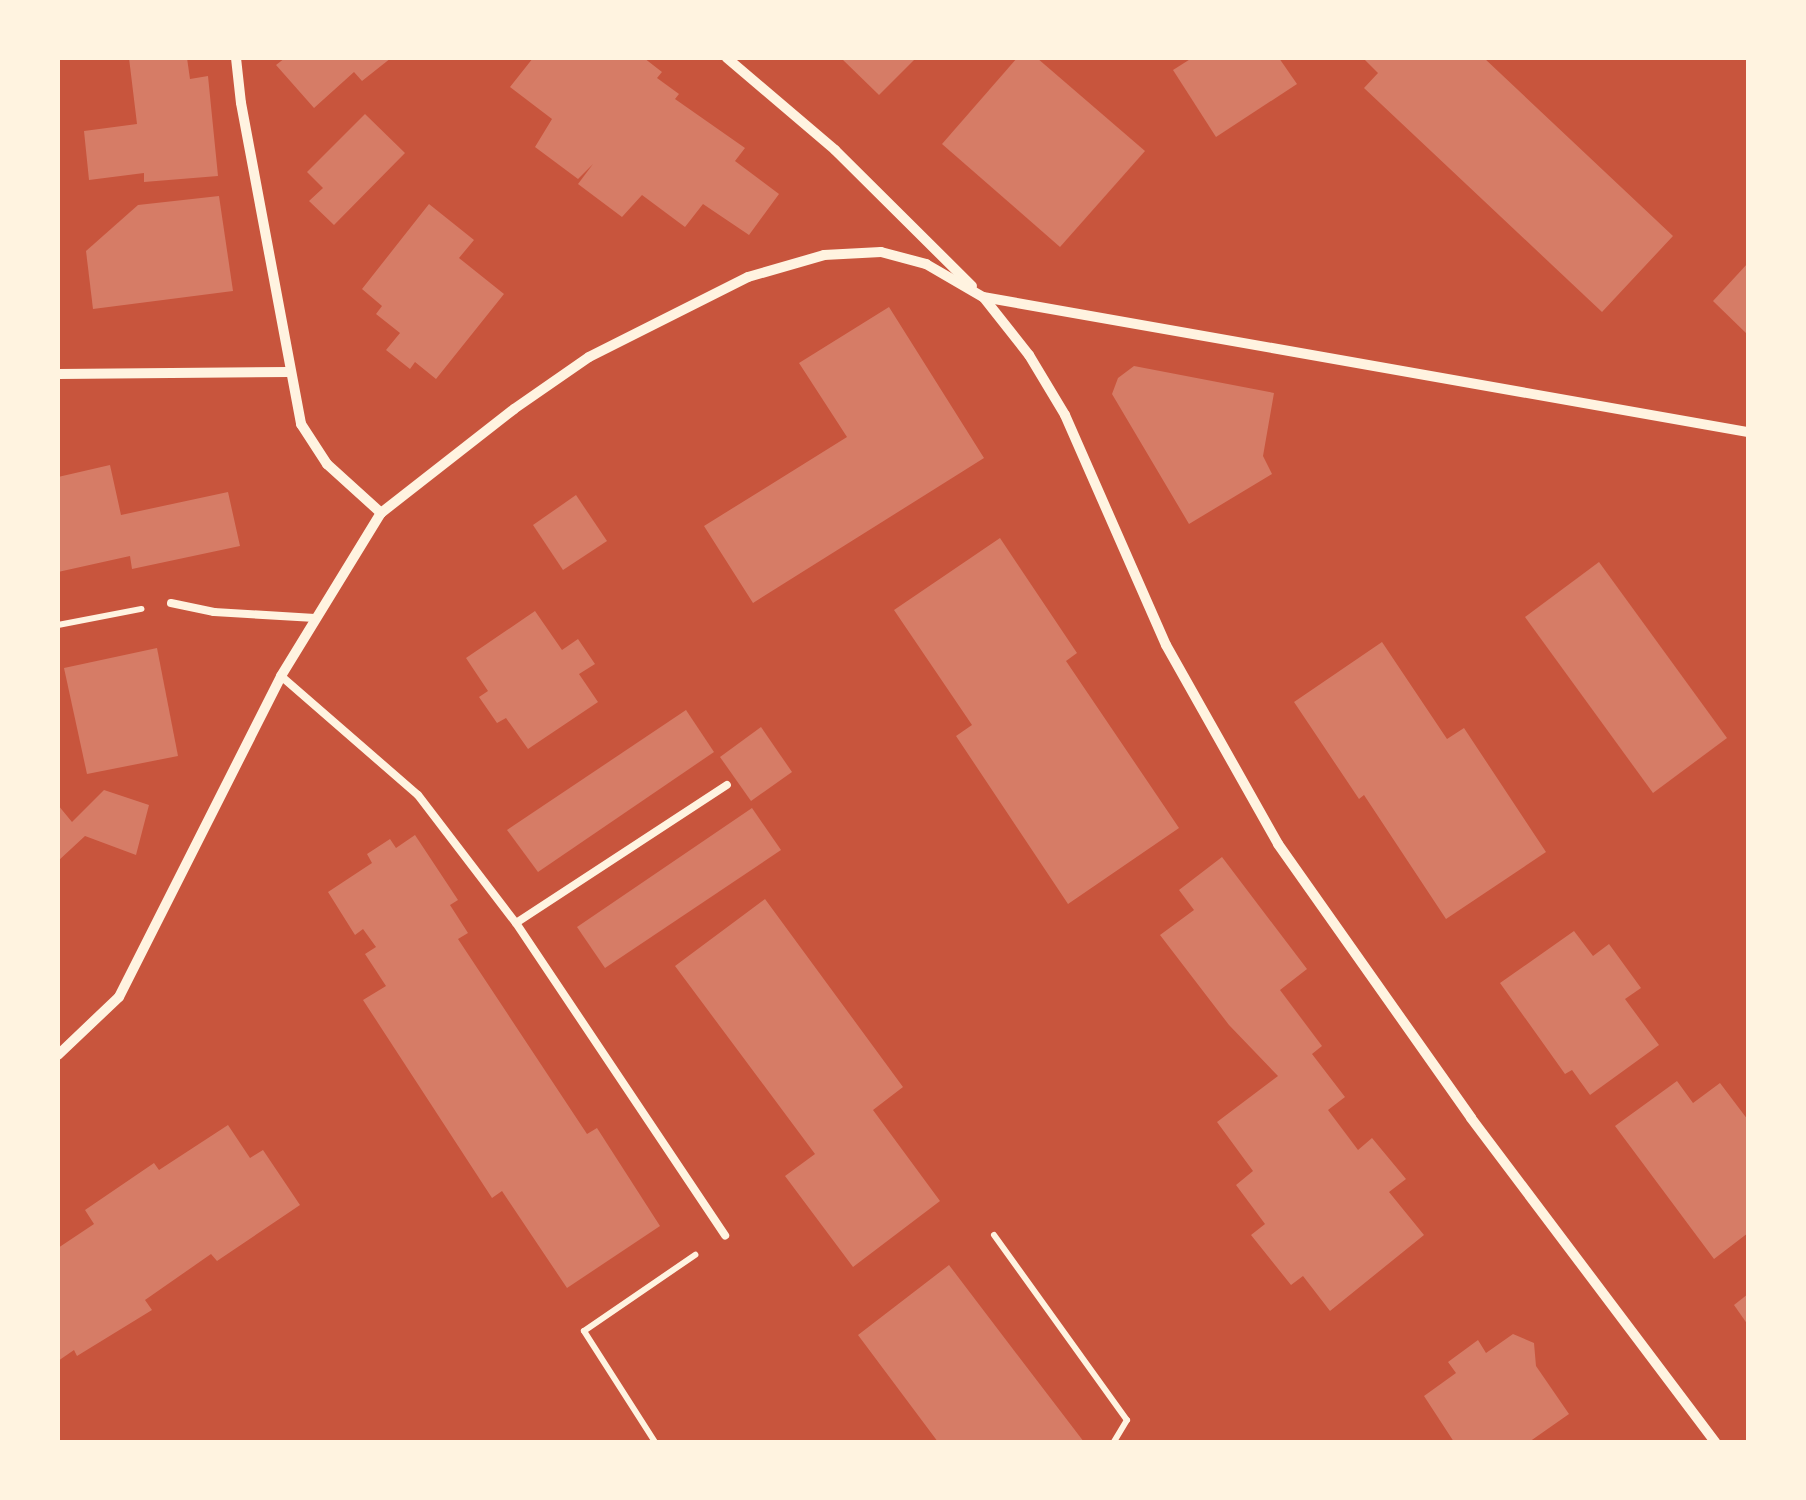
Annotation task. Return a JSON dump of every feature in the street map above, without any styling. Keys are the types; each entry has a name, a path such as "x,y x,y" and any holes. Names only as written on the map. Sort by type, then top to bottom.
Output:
{"street":[{"path":"236,58 301,424 326,464 381,513"},
{"path":"727,58 834,150 983,297 1029,355 1066,415 1166,645 1278,844 1471,1118 1715,1442"},
{"path":"58,1055 119,996 281,676 381,513 514,409 589,357 748,277 824,255 881,252 926,264 983,297 1748,432"},
{"path":"58,374 290,372"}],"lane":[{"path":"171,603 214,612 315,618"},
{"path":"281,676 418,795 516,923 725,1235"},
{"path":"516,923 727,785"}],"path":[{"path":"58,625 171,603"},
{"path":"655,1442 584,1331 725,1235"},
{"path":"994,1235 1127,1420 1114,1442"}],"building":[{"path":"129,58 187,58 190,79 208,76 218,176 144,182 144,173 89,180 84,131 137,124"},
{"path":"285,58 391,58 362,81 354,72 314,108 276,65"},
{"path":"533,58 644,58 662,72 657,78 679,94 675,99 745,148 735,161 779,194 749,235 703,204 685,227 642,195 622,217 578,184 593,164 578,179 535,147 552,119 510,87"},
{"path":"841,58 916,58 879,95"},
{"path":"1017,58 1037,58 1145,151 1060,247 942,144"},
{"path":"1192,58 1279,58 1297,84 1216,137 1173,70"},
{"path":"1363,58 1484,58 1673,236 1602,312 1364,88 1378,73"},
{"path":"365,114 405,153 334,225 309,201 323,188 307,172"},
{"path":"219,196 233,291 93,309 86,251 138,205"},
{"path":"429,204 474,240 459,258 504,294 436,379 415,362 410,369 386,350 400,333 376,314 382,306 362,289"},
{"path":"1748,263 1748,335 1713,301"},
{"path":"889,307 984,458 753,603 704,526 847,437 799,363"},
{"path":"1134,366 1274,393 1263,456 1272,474 1189,524 1112,394 1118,378"},
{"path":"110,465 121,515 228,492 240,546 132,569 130,556 58,572 58,477"},
{"path":"576,495 607,541 563,570 533,525"},
{"path":"1000,538 1077,653 1066,661 1179,828 1068,904 956,736 972,725 894,610"},
{"path":"1599,562 1727,738 1653,793 1525,617"},
{"path":"535,611 562,650 578,639 595,664 579,674 598,702 528,749 506,718 497,723 479,697 488,691 466,658"},
{"path":"1382,642 1447,739 1464,728 1546,852 1446,919 1364,795 1359,799 1294,702"},
{"path":"157,648 178,756 87,774 64,668"},
{"path":"686,710 714,752 538,872 507,830"},
{"path":"761,727 792,772 751,801 720,757"},
{"path":"104,790 149,805 136,855 85,836 58,861 58,805 72,822"},
{"path":"752,808 781,850 605,968 577,927"},
{"path":"415,835 458,900 450,905 468,933 458,939 587,1134 597,1128 660,1226 567,1288 502,1191 492,1198 363,1000 386,986 365,954 376,947 363,929 355,935 328,892 372,863 367,854 390,839 396,848"},
{"path":"1222,857 1307,969 1280,990 1322,1046 1312,1054 1345,1097 1328,1110 1358,1150 1372,1138 1406,1179 1389,1192 1424,1235 1330,1311 1303,1276 1291,1285 1251,1235 1265,1224 1236,1185 1253,1171 1217,1122 1278,1076 1229,1025 1160,935 1194,910 1179,890"},
{"path":"765,899 903,1087 873,1110 940,1201 853,1267 785,1176 815,1154 675,966"},
{"path":"1574,931 1593,956 1609,944 1641,988 1625,999 1659,1045 1590,1095 1572,1070 1565,1074 1500,983"},
{"path":"1677,1081 1693,1103 1720,1083 1748,1120 1748,1233 1714,1259 1615,1126"},
{"path":"228,1125 250,1158 263,1150 300,1205 217,1261 211,1254 145,1300 152,1310 77,1356 74,1350 58,1361 58,1248 94,1224 85,1210 154,1163 159,1170"},
{"path":"949,1265 1084,1442 938,1442 858,1335"},
{"path":"1748,1294 1748,1325 1734,1305"},
{"path":"1513,1334 1534,1343 1536,1366 1569,1414 1529,1442 1454,1442 1424,1396 1456,1373 1448,1362 1478,1340 1486,1353"}]}
